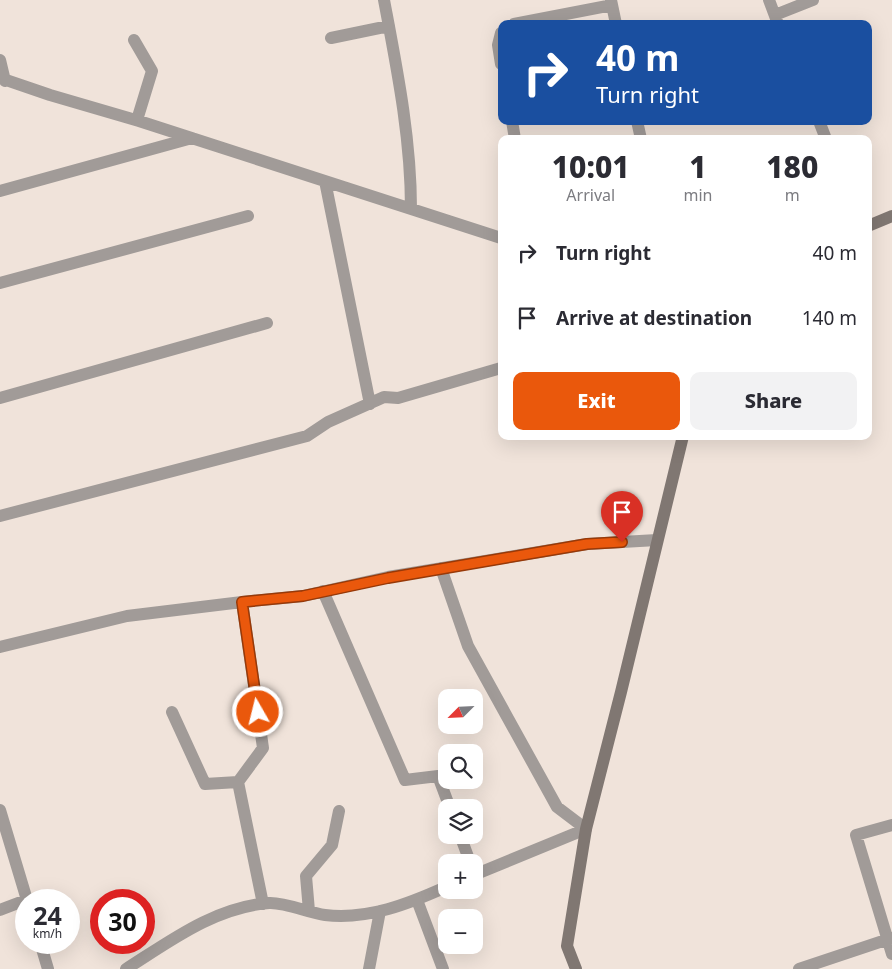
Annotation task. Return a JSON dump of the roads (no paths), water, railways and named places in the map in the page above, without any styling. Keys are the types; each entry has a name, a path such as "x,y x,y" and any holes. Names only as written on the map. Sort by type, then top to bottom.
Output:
{"main road":[{"path":"872,224 892,216"},
{"path":"576,969 566,946 586,829 682,440"}],"street":[{"path":"384,0 405,128 411,175 411,209"},
{"path":"769,0 777,20 813,0"},
{"path":"532,20 611,2 615,20"},
{"path":"331,38 389,26"},
{"path":"134,40 152,71 137,120"},
{"path":"0,60 2,79 137,120 498,237"},
{"path":"0,191 192,138"},
{"path":"325,181 370,404"},
{"path":"0,283 248,216"},
{"path":"0,398 266,323"},
{"path":"0,516 307,436 328,422 384,398 398,398 498,369"},
{"path":"0,647 126,616 303,596 442,568 587,544 657,540"},
{"path":"442,568 468,646 477,663 557,807 586,829"},
{"path":"324,591 405,780 438,776 447,799"},
{"path":"242,602 263,748 238,782 263,904"},
{"path":"172,712 205,784 238,782"},
{"path":"0,810 24,889"},
{"path":"309,911 306,876 332,845 340,811"},
{"path":"892,825 856,835 890,938 892,954"},
{"path":"483,867 586,829"},
{"path":"126,969 192,928 236,908 272,902 325,915 367,914 417,900 438,891"},
{"path":"417,900 443,969"},
{"path":"0,910 15,904"},
{"path":"369,969 380,911"},
{"path":"799,969 890,938"},
{"path":"44,954 48,969"}]}
